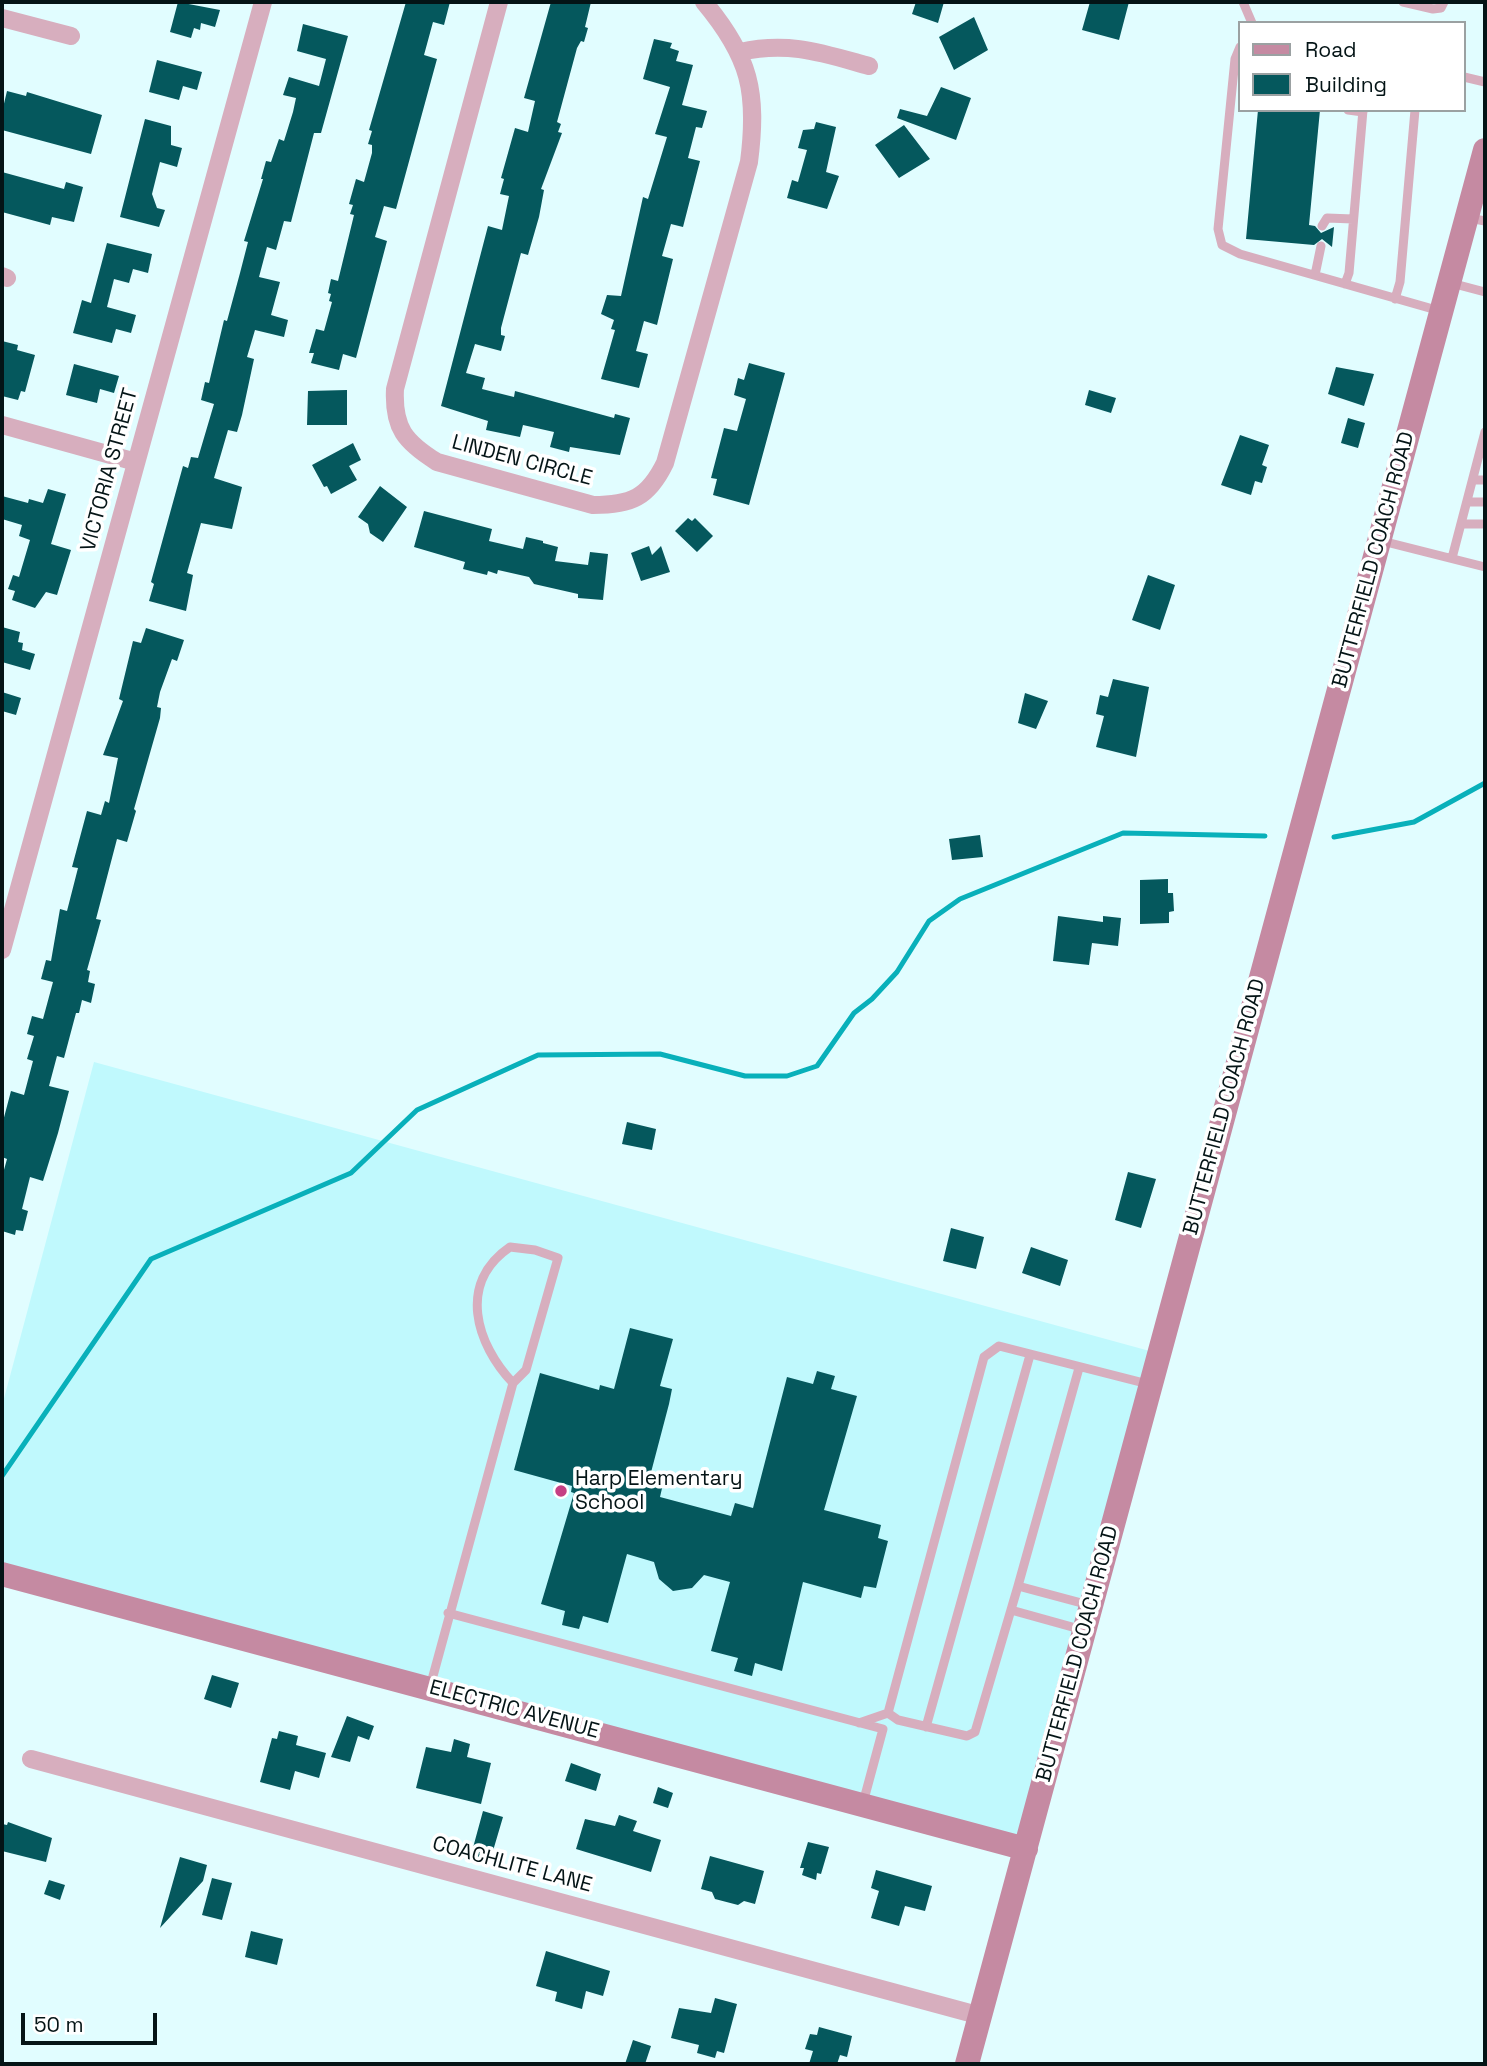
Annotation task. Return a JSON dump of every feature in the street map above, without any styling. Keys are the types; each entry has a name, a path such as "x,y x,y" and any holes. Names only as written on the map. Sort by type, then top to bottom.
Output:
{"main road":[{"name":"BUTTERFIELD COACH ROAD","path":"967,2064 1449,283 1476,219 1485,150"},
{"name":"ELECTRIC AVENUE","path":"2,1574 1026,1849"}],"street":[{"name":"VICTORIA STREET","path":"2,950 263,2"},
{"name":"LINDEN CIRCLE","path":"499,2 395,389 394,411 401,433 417,450 437,462 593,505 618,505 639,497 655,483 665,463 749,162 754,123 750,87 740,52 704,2"},
{"path":"2,18 71,36"},
{"path":"740,52 768,46 796,47 869,66"},
{"path":"2,425 136,462"},
{"name":"COACHLITE LANE","path":"31,1759 981,2016"}],"lane":[{"path":"1243,2 1251,21"},
{"path":"1403,2 1433,9 1441,8 1444,2"},
{"path":"1238,52 1235,59 1218,237 1222,245 1240,254 1441,312"},
{"path":"1466,77 1485,82"},
{"path":"1345,284 1363,112"},
{"path":"1395,299 1399,282 1415,112"},
{"path":"1322,226 1327,218 1353,219"},
{"path":"1315,275 1321,246"},
{"path":"1449,283 1485,292"},
{"path":"1452,558 1482,455 1485,432"},
{"path":"1473,480 1485,480"},
{"path":"1467,502 1485,502"},
{"path":"1461,524 1482,524"},
{"path":"1379,541 1485,568"},
{"path":"430,1687 513,1382 526,1370 558,1258 535,1250 510,1247 495,1257 485,1273 477,1319 483,1342 499,1367 513,1382"},
{"path":"888,1713 984,1357 999,1346 1149,1384"},
{"path":"926,1727 1030,1354"},
{"path":"888,1713 898,1720 967,1736 975,1732 1079,1368"},
{"path":"1018,1586 1091,1605"},
{"path":"1011,1610 1084,1630"},
{"path":"449,1612 883,1729 863,1805"},
{"path":"859,1723 888,1713"}],"shaded area":[{"name":"Harp Elementary School","path":"94,1062 1157,1353 1026,1849 2,1574 2,1406"}],"building":[{"path":"178,2 220,10 215,27 201,23 200,30 194,28 191,38 170,32"},
{"path":"406,2 450,2 444,25 433,22 424,55 437,59 396,209 384,206 375,237 387,241 356,358 343,354 339,370 311,363 314,353 309,353 316,329 324,331 332,302 329,301 331,294 328,293 331,279 338,281 354,215 350,214 353,205 349,204 356,179 364,182 372,153 372,145 368,144 372,131 369,130"},
{"path":"551,2 591,2 585,27 588,28 584,42 581,41 577,48 557,122 561,124 558,132 562,133 541,189 544,190 539,217 528,255 521,253 501,328 501,335 505,336 501,351 475,344 466,373 485,378 482,389 514,397 515,391 614,418 615,414 630,418 620,455 570,447 569,452 550,447 554,432 523,425 520,437 486,430 488,421 441,406 488,226 502,230 509,196 500,194 504,179 501,178 515,128 528,132 535,101 524,98"},
{"path":"916,2 944,2 938,23 912,14"},
{"path":"1090,2 1129,2 1119,40 1082,30"},
{"path":"974,17 988,50 954,70 939,37"},
{"path":"303,24 348,36 321,133 314,133 291,222 284,221 276,250 267,247 259,277 280,282 271,315 288,320 284,337 255,330 247,357 254,359 242,415 237,432 228,430 214,478 242,487 232,529 201,523 187,573 193,575 186,611 149,601 154,584 151,582 183,466 188,468 191,457 198,458 214,404 201,400 205,382 209,383 224,320 227,321 248,242 244,241 266,161 271,162 279,139 284,141 293,112 296,98 283,95 289,77 319,86 326,59 297,51"},
{"path":"654,39 672,43 670,48 679,51 676,61 693,65 682,105 707,111 702,128 696,127 688,158 700,161 683,227 671,224 662,256 673,259 657,325 644,321 636,351 648,354 639,388 601,379 615,330 611,329 614,320 601,314 607,295 621,296 643,197 648,199 667,137 655,134 670,87 643,79"},
{"path":"157,60 202,72 197,90 183,86 179,100 149,92"},
{"path":"941,87 971,98 956,140 897,118 900,109 927,116"},
{"path":"7,91 26,96 27,92 102,115 91,154 2,130 2,112"},
{"path":"1258,112 1320,112 1309,225 1315,226 1321,233 1334,227 1332,247 1322,239 1314,245 1246,239"},
{"path":"145,119 171,126 171,145 182,148 177,167 160,162 152,194 157,208 165,210 159,227 120,217"},
{"path":"816,122 836,127 826,172 839,176 827,209 787,198 792,180 798,182 807,150 798,148 803,130 814,129"},
{"path":"904,125 930,159 899,178 875,145"},
{"path":"2,172 64,189 66,182 83,187 74,222 52,217 50,225 2,212"},
{"path":"107,243 152,254 148,273 133,269 129,283 114,279 107,307 136,315 131,333 116,329 112,343 73,333 82,300 91,303"},
{"path":"2,341 18,345 17,350 35,355 25,392 21,391 18,400 2,396"},
{"path":"749,363 785,373 749,505 713,495 717,479 711,478 724,428 737,431 746,399 734,395 738,378 744,380"},
{"path":"74,364 119,376 114,393 100,389 97,403 66,395"},
{"path":"1336,367 1374,374 1364,406 1328,394"},
{"path":"347,390 347,425 307,425 308,391"},
{"path":"1089,390 1116,398 1111,413 1085,405"},
{"path":"1348,418 1365,423 1358,448 1341,443"},
{"path":"1240,435 1269,445 1262,465 1267,467 1262,483 1255,481 1251,495 1221,485"},
{"path":"353,443 361,460 349,466 357,480 331,494 312,465"},
{"path":"380,486 407,507 383,542 370,533 368,524 358,517"},
{"path":"48,489 66,494 51,544 71,550 57,595 46,592 35,608 12,600 15,591 8,589 13,575 19,577 30,540 19,536 22,525 2,519 2,496 28,503 29,499 43,503"},
{"path":"424,511 492,529 489,541 523,549 526,537 543,541 558,547 555,561 588,565 590,552 608,554 603,600 578,598 578,594 534,584 529,577 498,570 497,574 488,571 487,575 463,569 465,562 414,547"},
{"path":"688,518 692,521 695,518 713,536 697,552 675,531"},
{"path":"649,546 652,555 661,546 670,572 641,581 631,553"},
{"path":"1148,575 1175,585 1160,630 1132,620"},
{"path":"2,627 20,632 18,642 23,643 22,650 35,654 30,670 2,662"},
{"path":"146,628 184,640 177,661 172,659 160,692 157,707 161,708 160,718 134,809 136,811 127,842 117,839 96,919 101,920 87,970 90,971 88,982 95,984 91,1003 82,1000 64,1058 57,1056 49,1086 69,1091 58,1133 43,1181 30,1177 22,1209 28,1211 23,1231 16,1230 15,1235 2,1231 2,1177 7,1159 2,1157 2,1125 11,1091 24,1095 33,1061 27,1059 34,1036 27,1034 32,1016 43,1019 53,982 41,979 46,960 51,961 60,909 67,911 78,868 72,867 87,811 101,815 105,801 109,803 118,758 103,755 123,701 119,699 133,641 141,643"},
{"path":"1113,679 1149,687 1136,757 1096,747 1104,716 1096,714 1100,695 1108,697"},
{"path":"2,692 21,698 16,715 2,711"},
{"path":"1025,693 1048,701 1036,729 1018,723"},
{"path":"980,835 983,857 952,860 949,839"},
{"path":"1168,879 1168,893 1173,893 1174,911 1169,912 1169,923 1140,924 1140,880"},
{"path":"1058,916 1103,922 1103,916 1121,918 1118,946 1092,943 1089,965 1053,961"},
{"path":"627,1122 656,1129 652,1150 622,1144"},
{"path":"1128,1172 1156,1179 1141,1228 1115,1220"},
{"path":"951,1228 984,1237 976,1269 943,1261"},
{"path":"1031,1247 1068,1260 1060,1286 1022,1273"},
{"path":"630,1328 673,1339 660,1386 672,1389 649,1480 663,1484 660,1497 731,1516 735,1503 753,1508 787,1377 813,1384 817,1371 835,1376 831,1389 857,1396 824,1510 881,1525 878,1538 888,1541 876,1588 864,1586 861,1598 803,1582 782,1671 755,1663 752,1676 734,1671 738,1658 711,1651 730,1582 704,1575 692,1588 673,1591 659,1579 654,1562 627,1554 608,1623 583,1616 579,1629 562,1625 565,1611 541,1604 574,1493 571,1492 572,1486 514,1470 540,1373 599,1390 600,1385 614,1389"},
{"path":"212,1675 239,1683 231,1708 204,1699"},
{"path":"347,1716 374,1726 369,1740 358,1736 350,1762 331,1757"},
{"path":"279,1731 298,1736 296,1745 326,1753 319,1778 295,1771 290,1790 260,1782 272,1738 277,1739"},
{"path":"454,1739 470,1744 467,1757 491,1763 481,1804 416,1788 426,1747 451,1752"},
{"path":"571,1763 601,1774 596,1791 565,1781"},
{"path":"658,1787 673,1793 668,1808 653,1803"},
{"path":"483,1811 503,1817 490,1861 471,1855"},
{"path":"619,1815 637,1821 633,1831 661,1840 651,1872 576,1849 585,1819 615,1826"},
{"path":"8,1822 52,1838 46,1862 2,1851 2,1824 7,1825"},
{"path":"808,1842 829,1847 821,1874 817,1873 816,1880 802,1875 804,1868 800,1868"},
{"path":"710,1856 764,1871 755,1904 744,1901 738,1905 715,1899 712,1892 701,1889"},
{"path":"180,1857 207,1865 203,1881 160,1928"},
{"path":"876,1870 932,1886 925,1911 905,1906 899,1926 871,1918 879,1891 871,1888"},
{"path":"212,1878 232,1883 222,1920 202,1915"},
{"path":"49,1880 65,1885 60,1900 44,1894"},
{"path":"251,1931 283,1939 277,1965 245,1957"},
{"path":"546,1951 610,1971 603,1996 586,1991 582,2009 555,2001 557,1992 536,1986"},
{"path":"715,1998 737,2004 724,2053 717,2051 715,2058 697,2053 699,2045 671,2038 679,2008 711,2013"},
{"path":"819,2027 852,2036 847,2057 840,2055 837,2064 809,2064 813,2051 805,2049 810,2034 817,2035"},
{"path":"633,2040 651,2046 645,2064 625,2064"}],"waterway":[{"path":"1334,837 1414,822 1485,783"},
{"path":"2,1476 151,1259 351,1173 417,1110 538,1055 660,1054 745,1076 787,1076 817,1066 854,1013 872,999 897,972 929,921 960,899 1123,833 1265,836"}],"place":[{"name":"Harp Elementary School","path":"561,1491"}]}
